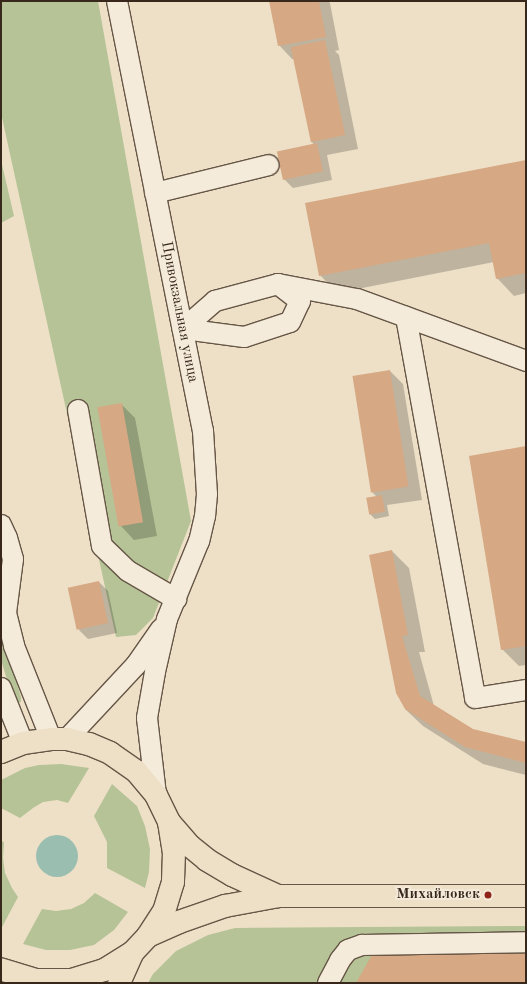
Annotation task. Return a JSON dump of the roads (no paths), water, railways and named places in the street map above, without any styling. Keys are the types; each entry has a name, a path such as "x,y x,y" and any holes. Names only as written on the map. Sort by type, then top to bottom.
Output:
{"main road":[{"path":"9,746 59,739 89,744 110,753 136,771 156,795 169,822 190,846 207,860 232,875 279,896"},
{"path":"1,968 36,980 71,980 104,970 133,952 148,936 164,911 173,882 174,852 169,822"},
{"path":"148,936 179,922 225,906 279,896 526,896"},
{"path":"119,983 133,952"},
{"path":"1,978 6,983"}],"street":[{"name":"Привокзальная улица","path":"117,1 203,431 207,494 206,516 199,541 167,619 155,672 147,718 156,795"},
{"path":"156,193 269,165"},
{"path":"183,328 244,337 290,322 300,301 278,284"},
{"path":"183,328 215,301 278,284 357,299 526,361"},
{"path":"406,317 474,698 526,690"},
{"path":"78,410 102,546 128,571 176,598"},
{"path":"1,525 7,538 13,559 6,613 14,646 59,739"},
{"name":"Привокзальная улица","path":"59,739 136,665 167,619"},
{"path":"1,688 9,746"},
{"path":"328,983 340,960 348,950 362,945 526,942"}],"place":[{"name":"Михайловск","path":"488,895"}]}
